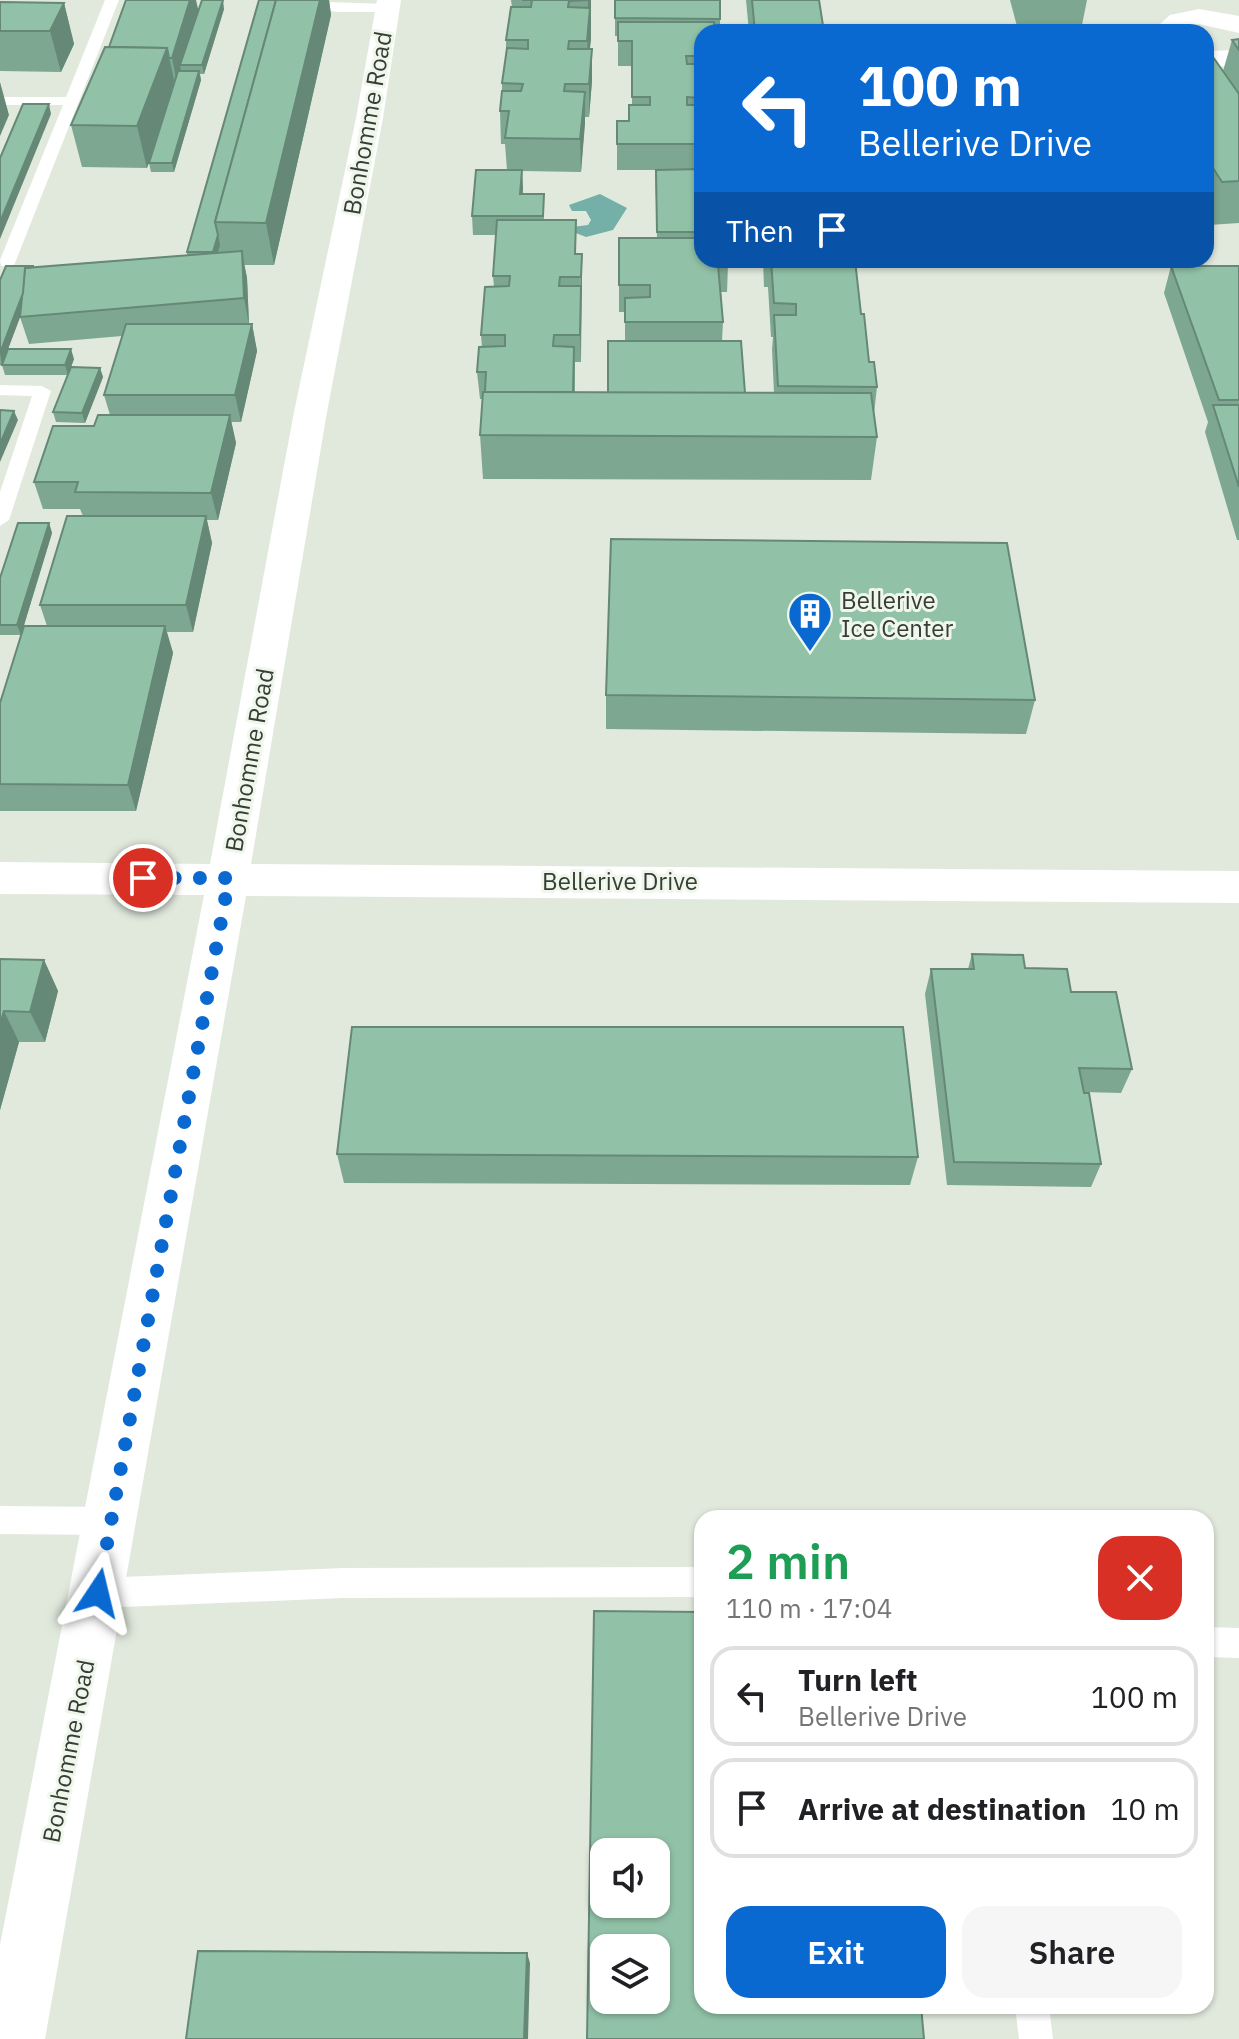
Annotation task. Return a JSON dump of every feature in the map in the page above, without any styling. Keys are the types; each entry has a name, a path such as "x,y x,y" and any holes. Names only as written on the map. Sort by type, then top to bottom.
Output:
{"street":[{"name":"Bonhomme Road","path":"13,2039 229,878 303,451 358,180 389,4"},
{"path":"1172,24 1193,17 1219,19 1239,25"},
{"path":"1214,59 1239,58"},
{"name":"Bellerive Drive","path":"0,878 1239,887"}],"lane":[{"path":"7,263 112,0"},
{"path":"272,0 338,8 389,4"},
{"path":"0,101 73,101"},
{"path":"0,390 42,391 0,520"},
{"path":"0,1520 111,1521"},
{"path":"98,1593 329,1583 694,1582"},
{"path":"1214,1642 1239,1643"},
{"path":"1033,2014 1036,2039"}],"water":[{"path":"600,194 627,208 613,230 586,237 573,232 572,227 588,225 591,220 586,211 572,211 569,205"}],"building":[{"path":"126,0 190,0 172,58 169,58 167,48 109,47"},
{"path":"202,0 223,0 202,65 180,65"},
{"path":"259,0 276,0 215,222 218,235 213,252 187,252"},
{"path":"276,0 320,0 266,223 215,222"},
{"path":"532,0 588,0 569,1 568,7 590,8 587,41 569,41 568,49 592,49 589,84 565,84 564,91 585,92 580,139 505,138 509,111 500,111 502,91 521,91 523,84 502,83 507,48 528,49 528,40 506,40 511,7 531,7"},
{"path":"615,0 720,0 720,19 615,18"},
{"path":"752,0 819,0 823,24 754,24"},
{"path":"0,2 64,3 50,31 0,31"},
{"path":"618,22 714,22 694,24 694,56 686,56 687,64 694,64 694,97 687,97 687,105 694,105 694,144 617,144 617,121 629,121 629,105 650,105 650,97 632,97 632,41 618,41"},
{"path":"105,47 167,48 137,126 71,125"},
{"path":"1214,58 1239,94 1239,181 1222,182 1214,170"},
{"path":"178,71 199,71 172,163 149,163"},
{"path":"23,104 49,104 0,222 0,158"},
{"path":"694,169 694,232 657,232 656,170"},
{"path":"476,170 522,170 520,194 544,194 543,216 472,216"},
{"path":"497,220 576,220 575,254 582,254 581,277 560,277 559,286 581,286 580,335 554,335 553,346 574,347 573,392 485,392 486,372 477,372 479,347 505,346 505,335 481,335 485,287 509,286 510,276 493,276"},
{"path":"619,238 694,238 694,268 718,268 723,322 625,322 625,298 650,297 650,285 619,285"},
{"path":"242,251 244,298 20,317 25,268"},
{"path":"6,266 33,267 25,268 23,293 0,353 0,280"},
{"path":"1239,266 1239,400 1219,400 1172,268"},
{"path":"772,268 856,268 869,362 874,362 877,387 778,386 774,315 796,315 796,304 774,303"},
{"path":"126,324 252,324 235,395 104,395"},
{"path":"608,341 741,341 745,393 608,393"},
{"path":"8,349 71,349 65,365 2,365"},
{"path":"71,367 100,368 82,413 53,412"},
{"path":"483,392 871,393 877,437 480,435"},
{"path":"1213,405 1239,405 1239,487"},
{"path":"0,410 14,411 0,444"},
{"path":"98,415 230,415 211,493 75,492 78,482 34,482 53,426 94,426"},
{"path":"67,516 206,516 186,605 40,605"},
{"path":"18,523 49,523 17,625 0,625 0,578"},
{"name":"Bellerive Ice Center","path":"611,539 1007,543 1035,700 606,695"},
{"path":"24,626 165,626 128,785 0,784 0,703"},
{"path":"972,954 1023,955 1025,968 1067,969 1071,992 1116,992 1132,1069 1079,1068 1084,1093 1089,1093 1101,1164 954,1162 931,969 974,969"},
{"path":"0,959 44,960 30,1012 4,1011 0,1024"},
{"path":"352,1027 903,1027 918,1157 337,1154"},
{"path":"594,1611 694,1612 694,2014 922,2014 924,2039 587,2039 590,1856 590,1918 670,1918 670,1838 590,1838"},
{"path":"198,1951 527,1953 524,2039 186,2039"}],"place":[{"name":"Bellerive Ice Center","path":"810,653"}],"route":[{"path":"98,1593 229,878 143,878"}]}
